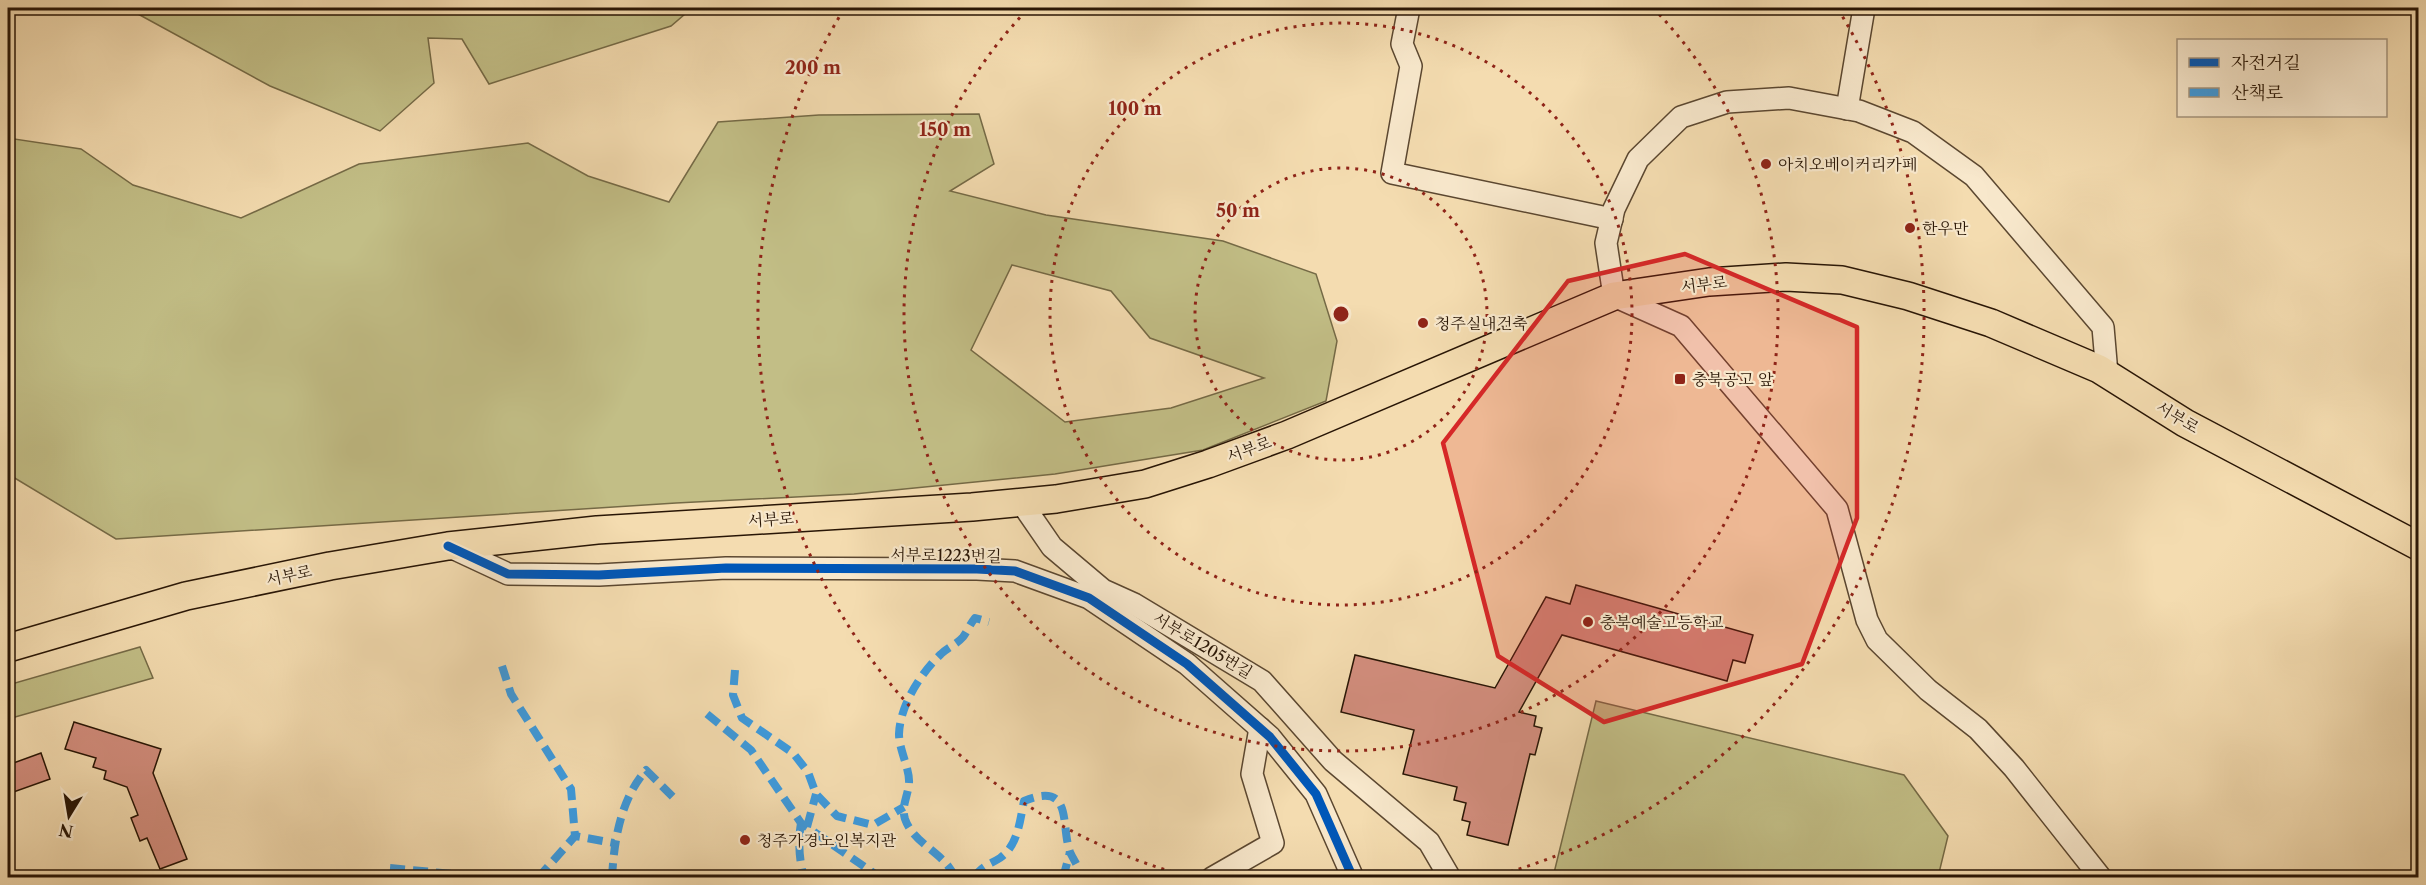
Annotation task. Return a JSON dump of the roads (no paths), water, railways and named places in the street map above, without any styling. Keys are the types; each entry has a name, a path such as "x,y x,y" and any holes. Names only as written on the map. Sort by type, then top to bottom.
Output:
{"main road":[{"name":"서부로","path":"8,648 186,596 330,566 448,546 597,530 1056,499 1145,484 1287,435 1614,296 1709,282 1786,277 1842,280 1908,296 1990,323 2107,374 2185,423 2418,546"}],"street":[{"path":"1408,8 1402,44 1411,66 1392,173 1612,219"},
{"path":"1847,109 1859,12"},
{"path":"2101,878 2013,768 1978,729 1928,690 1877,640 1868,620 1837,509 1681,326 1614,296 1606,243 1614,209 1638,159 1682,117 1727,102 1789,98 1859,111 1913,132 1974,176 2103,327 2107,374"},
{"name":"서부로1205번길","path":"1021,502 1052,547 1103,590 1134,604 1262,681 1333,761 1430,842 1450,878"},
{"name":"서부로1223번길","path":"448,546 508,574 599,575 726,568 1015,571 1089,598 1183,661 1270,737 1316,794 1353,878"},
{"path":"1183,661 1198,643"},
{"path":"1212,878 1273,843 1252,774 1260,728"}],"place":[{"name":"아치오베이커리카페","path":"1766,164"},
{"name":"한우만","path":"1910,228"},
{"name":"청주실내건축","path":"1423,323"},
{"name":"충북공고 앞","path":"1680,379"},
{"name":"충북예술고등학교","path":"1588,622"},
{"name":"청주가경노인복지관","path":"745,840"}]}
